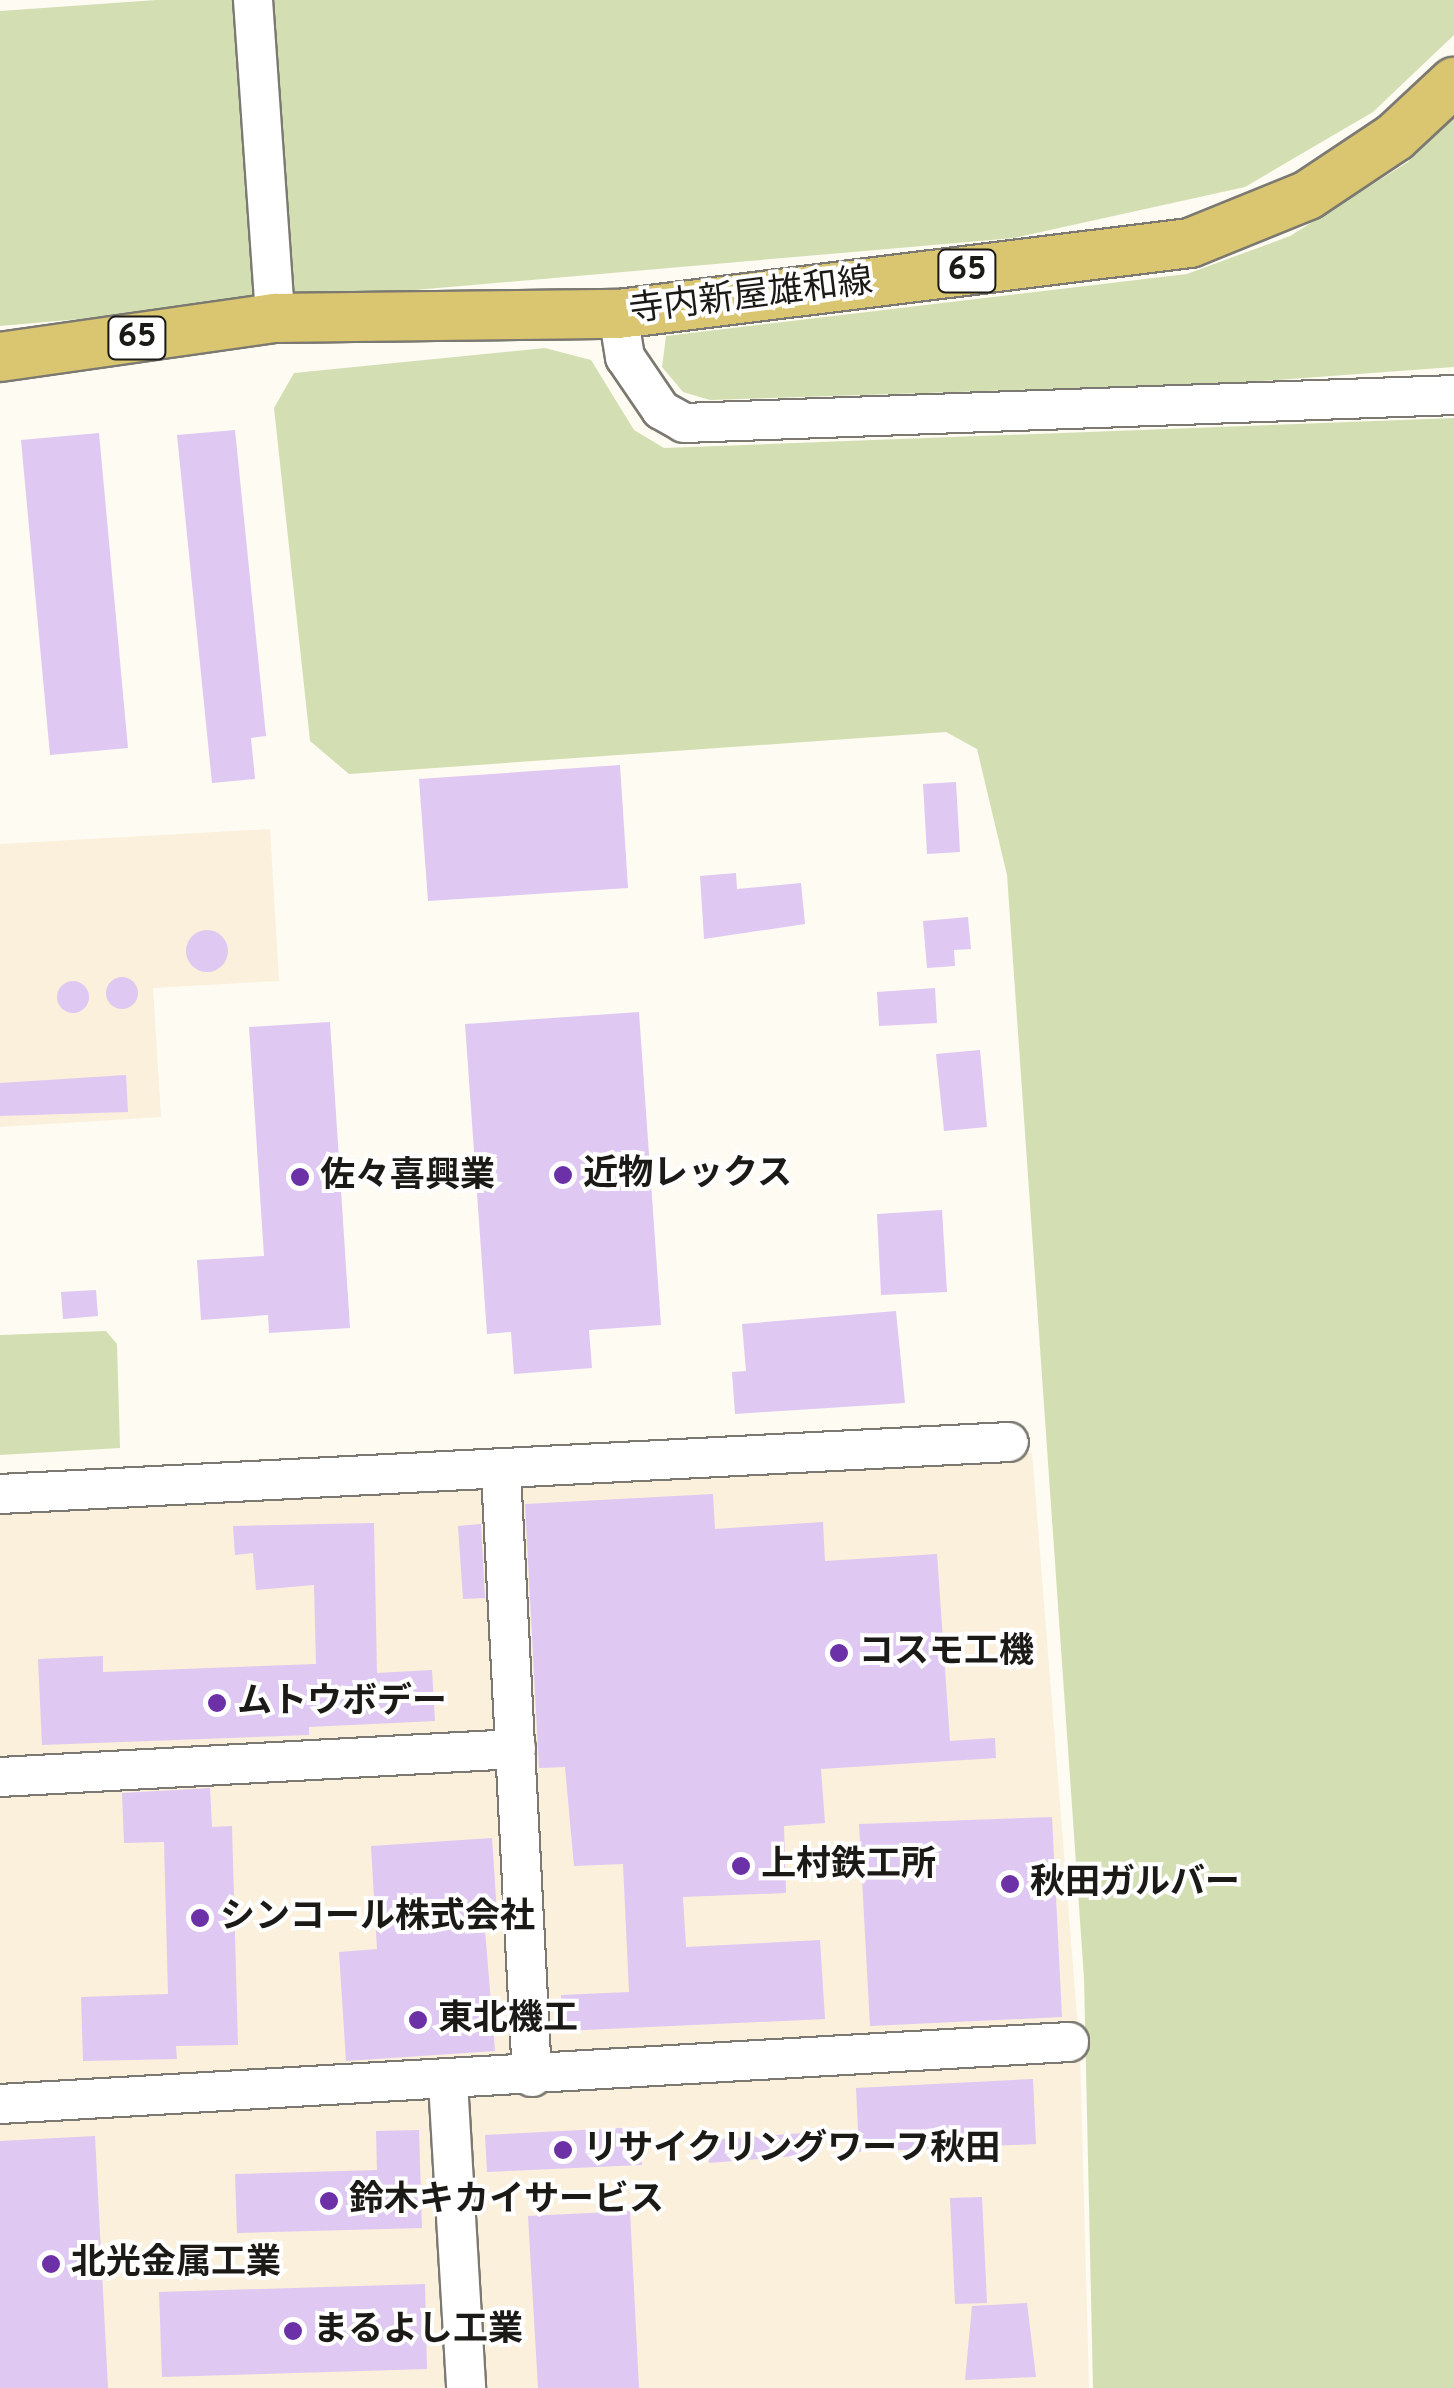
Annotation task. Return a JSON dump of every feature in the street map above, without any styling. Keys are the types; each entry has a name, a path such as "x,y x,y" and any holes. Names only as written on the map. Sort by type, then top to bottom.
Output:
{"main road":[{"name":"寺内新屋雄和線","path":"0,357 275,318 618,314 1190,243 1308,195 1396,136 1454,82"}],"street":[{"path":"252,0 275,318"},
{"path":"618,314 625,356 661,410 684,423 1454,394"},
{"path":"0,1494 501,1472 1009,1442"},
{"path":"501,1472 532,2077"},
{"path":"0,1777 516,1749"},
{"path":"0,2104 448,2082 1070,2042"},
{"path":"448,2082 466,2388"}],"shaded area":[{"path":"270,829 279,981 153,988 161,1117 0,1127 0,844"},
{"path":"1032,1453 1080,2054 1089,2388 0,2388 0,1503"}],"green space":[{"path":"156,0 1454,0 1454,35 1373,112 1245,187 1014,238 0,326 0,11"},
{"path":"1454,117 1454,367 1234,383 710,400 683,392 662,367 666,336 1187,274 1290,236 1408,162"},
{"path":"545,348 591,360 634,430 664,448 1454,418 1454,2388 1093,2388 1084,1978 1007,875 977,749 946,732 349,774 310,741 274,408 294,373"},
{"path":"106,1331 117,1344 120,1448 0,1455 0,1335"}],"building":[{"path":"235,430 266,736 251,738 255,779 212,783 177,435"},
{"path":"99,433 128,748 50,755 21,440"},
{"path":"620,765 628,888 428,901 419,779"},
{"path":"956,782 960,852 927,854 923,784"},
{"path":"736,873 737,889 801,883 805,924 704,939 700,876"},
{"path":"968,917 971,949 954,950 955,966 927,968 923,921"},
{"path":"207,930 222,936 228,951 222,966 207,972 192,966 186,951 192,936"},
{"path":"122,977 134,981 138,993 134,1005 122,1009 110,1005 106,993 110,981"},
{"path":"73,981 85,985 89,997 85,1009 73,1013 61,1009 57,997 61,985"},
{"path":"935,988 937,1023 879,1026 877,992"},
{"name":"近物レックス","path":"639,1012 661,1325 589,1330 592,1368 514,1374 511,1332 487,1334 465,1024"},
{"name":"佐々喜興業","path":"330,1022 350,1328 269,1333 268,1315 201,1320 197,1260 264,1256 249,1027"},
{"path":"980,1050 987,1127 944,1131 936,1054"},
{"path":"126,1075 128,1112 0,1116 0,1083"},
{"path":"942,1210 947,1292 881,1295 877,1214"},
{"path":"96,1290 98,1316 63,1319 61,1292"},
{"path":"896,1311 905,1403 735,1414 732,1372 746,1371 742,1324"},
{"path":"713,1494 715,1529 823,1522 825,1561 937,1554 950,1741 995,1738 996,1758 821,1769 825,1823 784,1826 786,1893 683,1897 686,1947 820,1940 825,2019 563,2031 561,1995 629,1992 623,1864 574,1866 565,1767 539,1768 525,1504"},
{"path":"374,1523 377,1673 432,1670 435,1721 309,1727 309,1735 42,1745 38,1659 103,1656 103,1672 316,1664 314,1585 256,1590 253,1553 235,1555 233,1526"},
{"path":"481,1524 485,1598 463,1599 458,1526"},
{"name":"シンコール株式会社","path":"210,1788 212,1827 232,1826 238,2045 176,2046 177,2059 83,2061 81,1997 168,1994 164,1842 124,1843 122,1793"},
{"name":"秋田ガルバー","path":"1052,1817 1062,2017 870,2026 859,1824"},
{"path":"492,1838 498,1929 485,1930 495,2051 346,2061 339,1952 377,1949 371,1846"},
{"path":"1033,2079 1036,2144 859,2152 856,2088"},
{"name":"リサイクリングワーフ秋田","path":"640,2127 642,2165 487,2172 485,2135"},
{"name":"鈴木キカイサービス","path":"419,2130 422,2228 237,2233 235,2174 377,2170 376,2131"},
{"path":"818,2132 820,2154 709,2163 707,2140"},
{"name":"北光金属工業","path":"95,2136 108,2388 0,2388 0,2141"},
{"path":"982,2197 987,2303 955,2304 950,2198"},
{"path":"630,2211 639,2388 538,2388 528,2216"},
{"name":"まるよし工業","path":"425,2284 427,2369 162,2377 159,2292"},
{"path":"1027,2303 1036,2377 965,2380 972,2306"}],"place":[{"name":"近物レックス","path":"563,1175"},
{"name":"佐々喜興業","path":"300,1177"},
{"name":"コスモ工機","path":"839,1653"},
{"name":"ムトウボデー","path":"217,1703"},
{"name":"上村鉄工所","path":"741,1866"},
{"name":"秋田ガルバー","path":"1010,1884"},
{"name":"シンコール株式会社","path":"200,1918"},
{"name":"東北機工","path":"418,2020"},
{"name":"リサイクリングワーフ秋田","path":"563,2150"},
{"name":"鈴木キカイサービス","path":"329,2201"},
{"name":"北光金属工業","path":"51,2264"},
{"name":"まるよし工業","path":"293,2331"}]}
